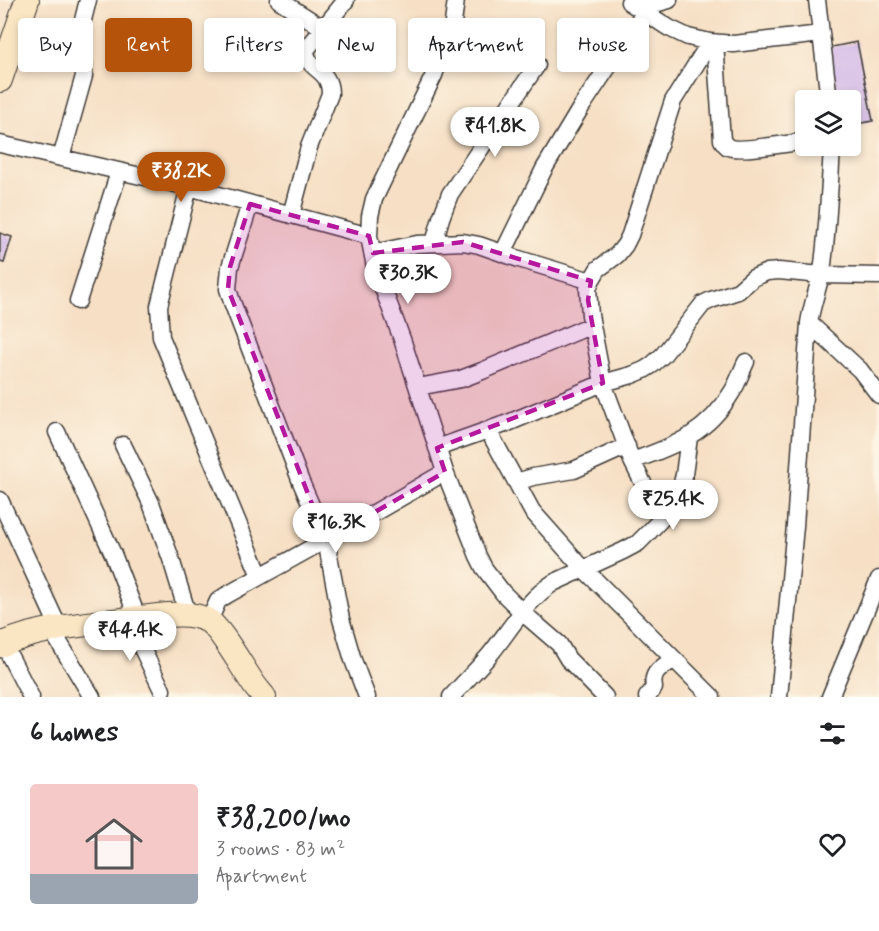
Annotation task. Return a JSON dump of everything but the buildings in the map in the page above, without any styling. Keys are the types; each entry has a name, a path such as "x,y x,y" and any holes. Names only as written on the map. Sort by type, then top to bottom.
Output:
{"street":[{"path":"0,80 27,0"},
{"path":"61,158 84,75 79,36 88,0"},
{"path":"279,0 316,24"},
{"path":"331,18 346,0"},
{"path":"456,0 453,23 434,75 374,199 369,236 375,267 402,339 445,472 484,568 503,593 559,644 568,659 605,697"},
{"path":"624,1 651,5 669,0"},
{"path":"817,0 828,90"},
{"path":"624,1 688,37 713,43 734,44 821,34"},
{"path":"502,253 544,168 644,13"},
{"path":"316,37 306,50 306,57 316,68"},
{"path":"713,43 722,140 726,146 743,148 795,142"},
{"path":"668,512 644,485 603,383 588,290 598,269 617,255 630,235 673,102 713,43"},
{"path":"291,215 309,147 330,94 327,78 320,72"},
{"path":"434,243 450,194 532,72"},
{"path":"0,144 189,187 369,236"},
{"path":"779,697 795,526 809,323 821,275 826,239 831,156"},
{"path":"78,301 119,172"},
{"path":"189,187 159,306 161,337 260,576"},
{"path":"250,204 230,267 228,290 301,482 326,540 341,619 367,697"},
{"path":"373,253 417,244 463,242 591,281"},
{"path":"437,448 508,423 603,383 632,375 652,365 703,304 738,291 759,275 779,271 821,275 879,276"},
{"path":"809,323 860,370 879,395"},
{"path":"418,387 461,379 482,372 592,325"},
{"path":"516,482 574,470 630,454 668,448 705,425 720,409 732,392 746,362"},
{"path":"488,430 532,511 584,568 712,697"},
{"path":"57,432 113,554 133,619 162,690"},
{"path":"451,697 490,654 540,591 638,543 668,512 679,494 689,437"},
{"path":"123,445 150,503 171,559 199,618"},
{"path":"199,618 213,610 218,601 225,596 445,472"},
{"path":"0,500 55,628 93,697"},
{"path":"830,697 879,579"},
{"path":"31,697 2,644 55,628 169,615 199,618 218,631 264,697"},
{"path":"647,697 654,688 655,674 674,659"}],"highlighted area":[{"path":"250,204 369,236 373,253 463,242 591,281 588,300 603,383 437,448 445,472 326,540 228,289 230,267"}]}
